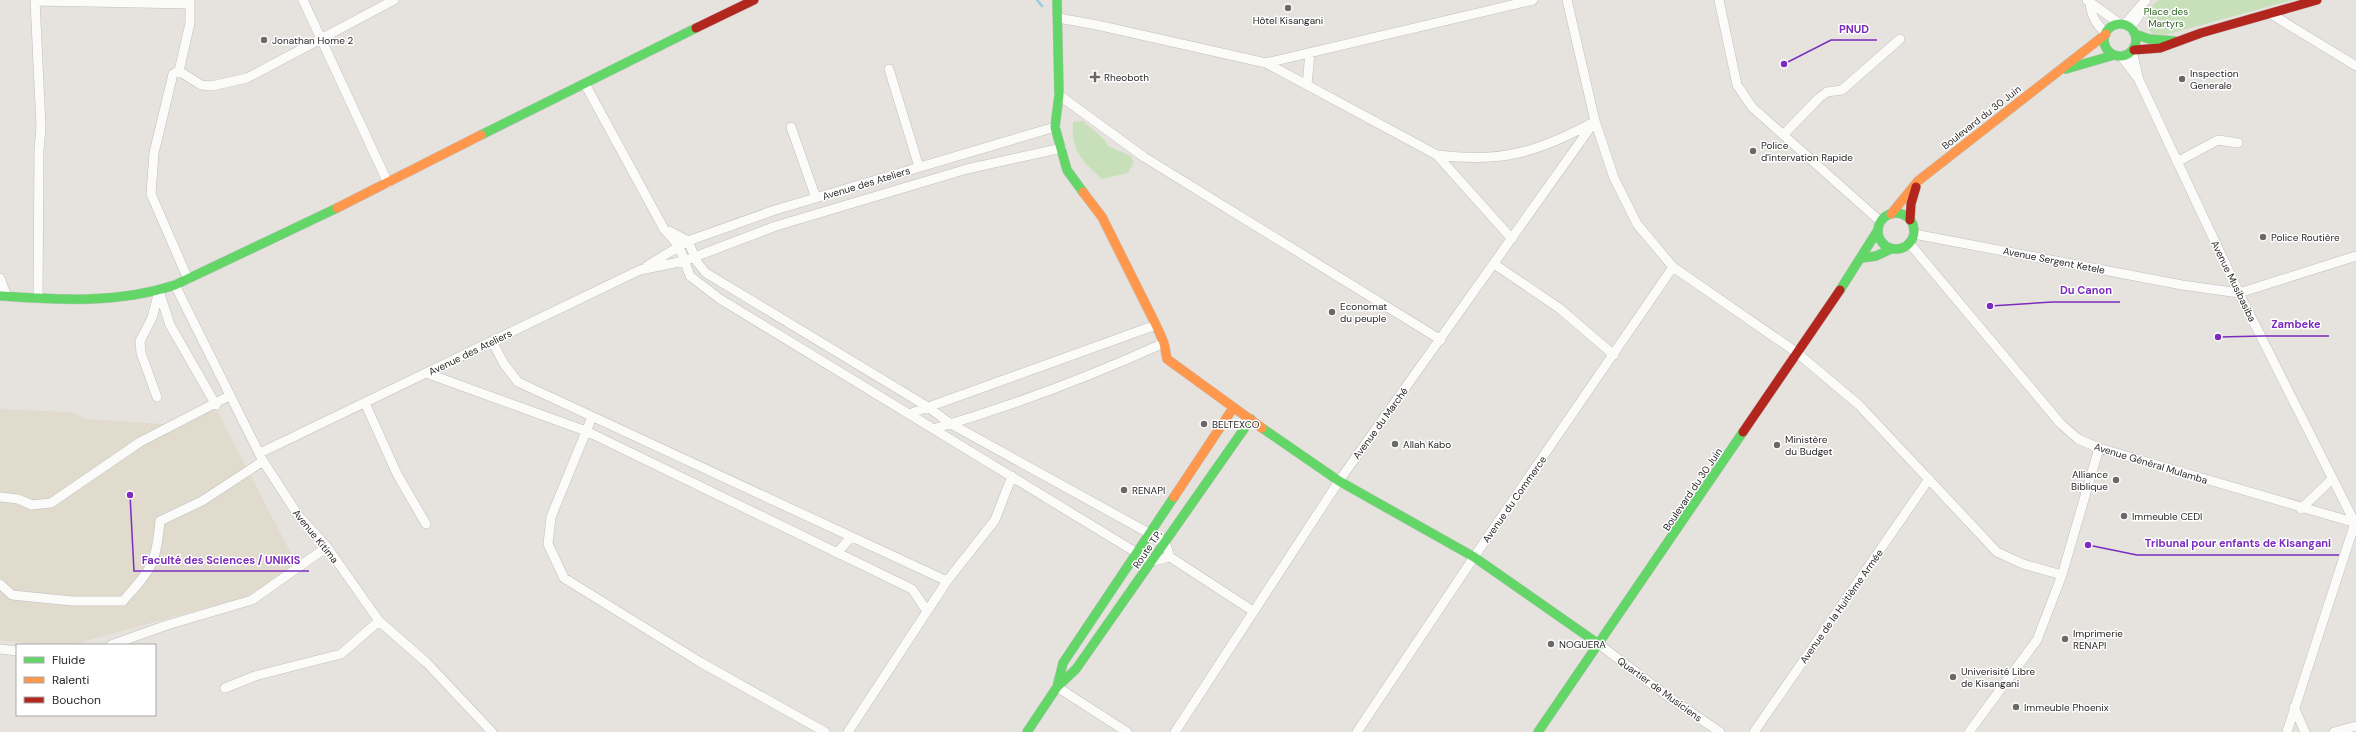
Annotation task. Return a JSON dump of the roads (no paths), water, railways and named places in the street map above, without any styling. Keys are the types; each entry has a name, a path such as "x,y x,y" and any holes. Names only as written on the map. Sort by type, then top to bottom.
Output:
{"street":[{"path":"38,298 39,150 41,127 35,0 190,2 190,23 179,71"},
{"path":"303,0 388,183"},
{"path":"179,71 201,85 212,86 228,84 247,78 321,41 394,0"},
{"path":"0,278 4,296 114,299 159,291 188,279 388,183 698,26 754,0"},
{"path":"1057,0 1059,95 1055,127 1067,170 1102,217 1156,325 1164,343 1167,358 1233,408 1339,481 1474,557 1600,645"},
{"path":"1266,63 1533,0"},
{"path":"1567,0 1595,121 1625,204 1637,224 1673,267 1796,352 1859,405 1997,552 2023,564 2062,575"},
{"path":"1718,0 1737,85 1742,95 1752,107 1879,226 1881,242 1891,249"},
{"path":"2058,71 2118,56 2133,50 2153,51 2176,41 2317,0"},
{"path":"2088,1 2127,28 2149,38 2176,41"},
{"path":"2088,1 2091,13 2098,26 2106,33"},
{"path":"2139,80 2118,56 2107,50 2104,42 2106,33 2110,28 2127,28 2138,17 2144,3"},
{"path":"2271,14 2356,66"},
{"path":"1058,18 1097,25 1266,63 1437,155 1512,239"},
{"path":"2127,28 2136,39 2133,50 2139,80"},
{"name":"Boulevard du 30 Juin","path":"1891,214 1918,182 2106,33"},
{"path":"1783,135 1819,98 1827,92 1842,90 1900,39"},
{"path":"1307,85 1310,52"},
{"path":"889,70 919,167"},
{"path":"179,71 173,74 154,153 151,194 188,279"},
{"name":"Avenue Musibasiba","path":"2139,80 2239,294 2332,479 2356,523"},
{"path":"585,84 664,229 679,246 690,276 720,299 1137,553 1153,561 1170,557"},
{"path":"1059,95 1144,157 1441,340"},
{"path":"1437,155 1467,159 1494,158 1525,152 1556,142 1595,121"},
{"name":"Avenue du Marché","path":"1175,732 1339,481 1441,340 1595,121"},
{"path":"791,127 816,198"},
{"name":"Avenue des Ateliers","path":"0,584 12,595 72,601 123,600 149,572 157,554 160,521 202,501 261,457 365,403 492,340 640,270 688,241 816,198 1055,127"},
{"path":"2177,162 2218,140 2238,143"},
{"name":"Avenue des Ateliers","path":"640,270 684,261 806,216 967,169 1062,148"},
{"path":"1862,258 1876,256 1891,249 1898,249 1910,244 1914,234 1910,220 1911,204 1918,182"},
{"path":"1879,226 1891,214 1902,214 1910,220"},
{"name":"Boulevard du 30 Juin","path":"1538,732 1600,645 1796,352 1862,258 1879,226"},
{"path":"664,229 688,241 695,256 706,273 928,407 951,424 1165,542 1170,557 1253,611"},
{"name":"Avenue Sergent Ketele","path":"1914,234 2182,285 2239,294 2356,256"},
{"name":"Avenue Général Mulamba","path":"1910,244 2060,423 2078,438 2099,448 2302,509 2356,523"},
{"path":"1494,264 1559,308 1614,355"},
{"name":"Avenue du Commerce","path":"1357,732 1474,557 1673,267"},
{"name":"Avenue Kitima","path":"175,285 229,396 261,457 298,515 327,546 379,621 427,664 492,732"},
{"path":"157,397 141,353 140,341 152,318 159,291"},
{"path":"159,291 170,325 216,405"},
{"path":"909,414 1156,325"},
{"path":"492,340 504,364 518,382 947,581"},
{"path":"933,429 1096,374 1164,343"},
{"path":"426,373 586,431 912,589 927,611"},
{"path":"0,497 18,499 32,505 51,502 140,442 216,405 229,396"},
{"path":"365,403 397,474 426,524"},
{"name":"Route T.P.","path":"1057,687 1063,663 1233,408"},
{"path":"592,417 551,517 548,544 564,578 700,662 826,732"},
{"name":"Route T.P.","path":"1027,732 1057,687 1076,669 1251,419"},
{"path":"1969,732 2037,640 2062,575 2099,448"},
{"path":"848,732 947,581 995,520 1012,476"},
{"name":"Avenue de la Huitième Armée","path":"1754,732 1929,479"},
{"path":"2302,509 2332,479"},
{"path":"2287,732 2356,523"},
{"path":"837,553 850,537"},
{"path":"114,644 167,625 252,600 327,546"},
{"path":"226,688 255,676 341,654 379,621"},
{"name":"Quartier de Musiciens","path":"1600,645 1670,698 1720,732"},
{"path":"0,649 16,651"},
{"path":"1057,687 1128,732"},
{"path":"2294,707 2305,732"},
{"path":"2334,732 2356,726"}],"waterway":[{"path":"1037,0 1042,6"}],"place":[{"name":"Hôtel Kisangani","path":"1288,8"},
{"name":"Jonathan Home 2","path":"264,40"},
{"name":"PNUD","path":"1784,64"},
{"name":"Rheoboth","path":"1095,77"},
{"name":"Inspection Generale","path":"2182,79"},
{"name":"Police d'intervation Rapide","path":"1753,151"},
{"name":"Police Routière","path":"2263,237"},
{"name":"Du Canon","path":"1990,306"},
{"name":"Economat du peuple","path":"1332,312"},
{"name":"Zambeke","path":"2218,337"},
{"name":"BELTEXCO","path":"1204,424"},
{"name":"Allah Kabo","path":"1395,444"},
{"name":"Ministère du Budget","path":"1777,445"},
{"name":"Alliance Biblique","path":"2116,480"},
{"name":"RENAPI","path":"1124,490"},
{"name":"Faculté des Sciences / UNIKIS","path":"130,495"},
{"name":"Immeuble CEDI","path":"2124,516"},
{"name":"Tribunal pour enfants de Kisangani","path":"2088,545"},
{"name":"Imprimerie RENAPI","path":"2065,639"},
{"name":"NOGUERA","path":"1551,644"},
{"name":"Univerisité Libre de Kisangani","path":"1953,677"},
{"name":"Immeuble Phoenix","path":"2016,707"}],"park label":[{"name":"Place des Martyrs","path":"2166,16"}]}
